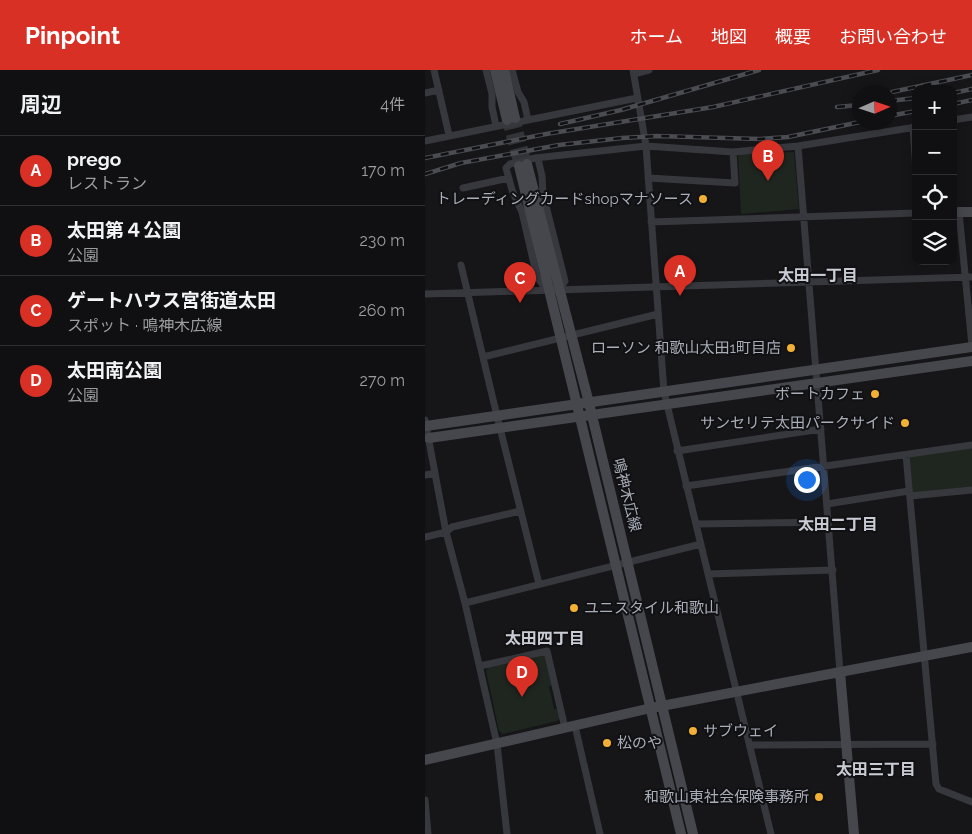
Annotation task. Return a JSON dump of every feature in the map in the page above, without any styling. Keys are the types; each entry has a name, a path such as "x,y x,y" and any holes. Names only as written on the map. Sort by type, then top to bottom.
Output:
{"street":[{"path":"434,70 449,136"},
{"path":"486,70 492,94 492,107 496,126"},
{"path":"495,70 511,119 504,70"},
{"path":"512,70 518,92 525,102 528,120"},
{"path":"649,70 633,72 645,146 664,392 685,486 701,544 771,834"},
{"path":"425,93 439,90"},
{"path":"425,141 637,98"},
{"path":"957,119 972,117"},
{"path":"548,290 537,277 522,212 509,178 507,168 510,164 645,146 733,152 799,146 912,127"},
{"path":"799,146 854,834"},
{"path":"648,178 735,183 733,152"},
{"path":"538,159 542,176 543,194 565,281 559,290"},
{"name":"鳴神木広線","path":"681,834 578,405 548,290 523,165 589,403 693,834"},
{"path":"463,188 509,178"},
{"path":"957,212 972,212"},
{"path":"651,222 912,213"},
{"path":"507,834 497,744 465,603 446,532 426,423 578,405 972,347 968,277 957,217"},
{"path":"461,265 539,584"},
{"path":"425,294 968,277"},
{"path":"483,357 657,314"},
{"path":"429,438 972,361"},
{"path":"677,451 821,429"},
{"path":"685,486 972,444"},
{"path":"906,455 936,784 939,788 972,802"},
{"path":"425,475 435,474"},
{"path":"827,504 910,493 972,490"},
{"path":"425,537 446,532 452,527 520,512"},
{"path":"696,524 828,522"},
{"path":"465,603 701,544"},
{"path":"708,574 833,570"},
{"path":"425,760 651,708 972,647"},
{"path":"480,666 547,651 601,834"},
{"path":"750,745 933,744"},
{"path":"425,800 428,834"}],"shaded area":[{"path":"794,152 799,209 741,214 738,154"},
{"path":"972,448 972,487 912,493 909,457"},
{"path":"543,654 547,658 553,685 549,686 554,709 558,709 560,718 557,721 503,734 499,731 486,671 488,667"}],"tunnel":[{"path":"515,118 527,164"},
{"path":"507,120 519,166"}],"railway":[{"path":"560,124 621,110 759,70"},
{"path":"425,158 546,134 713,107 878,70"},
{"path":"897,91 972,75"},
{"path":"957,92 972,89"},
{"path":"897,100 912,98"},
{"path":"957,103 972,100"},
{"path":"837,107 852,106"},
{"path":"897,115 912,112"},
{"path":"425,174 461,163 559,145 657,136 760,139 788,137 852,124"}],"place":[{"name":"太田第４公園","path":"768,181"},
{"name":"トレーディングカードshopマナソース","path":"703,199"},
{"name":"prego","path":"680,296"},
{"name":"ゲートハウス宮街道太田","path":"520,303"},
{"name":"ローソン 和歌山太田1町目店","path":"791,348"},
{"name":"ボートカフェ","path":"875,394"},
{"name":"サンセリテ太田パークサイド","path":"905,423"},
{"name":"ユニスタイル和歌山","path":"574,608"},
{"name":"太田南公園","path":"522,697"},
{"name":"サブウェイ","path":"693,731"},
{"name":"松のや","path":"607,743"},
{"name":"和歌山東社会保険事務所","path":"819,797"}],"district":[{"name":"太田一丁目","path":"818,275"},
{"name":"太田二丁目","path":"838,524"},
{"name":"太田四丁目","path":"545,638"},
{"name":"太田三丁目","path":"876,769"}]}
